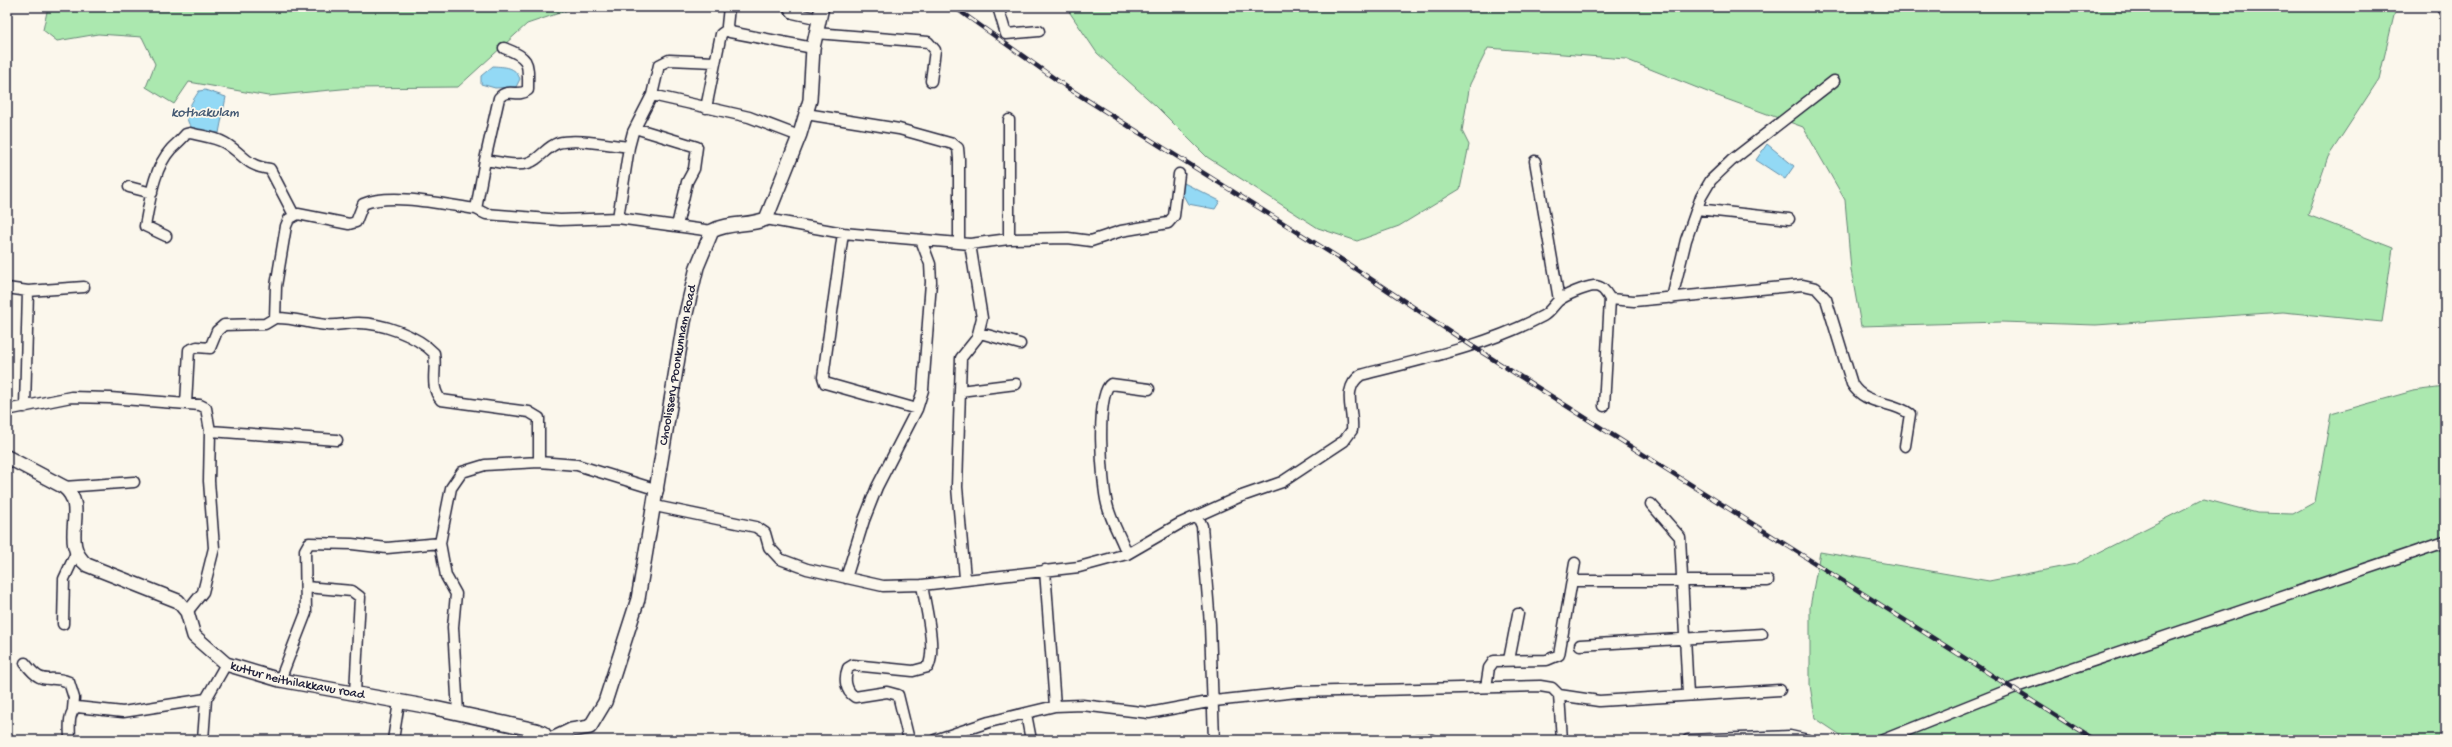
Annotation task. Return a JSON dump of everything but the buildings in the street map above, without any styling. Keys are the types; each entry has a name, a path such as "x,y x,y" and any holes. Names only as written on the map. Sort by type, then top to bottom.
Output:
{"street":[{"path":"728,29 729,7"},
{"path":"766,219 799,136 810,100 813,48 821,13 793,13 788,7"},
{"path":"998,7 1006,34 1039,31"},
{"path":"728,29 733,33 813,48"},
{"path":"706,108 721,34 728,29"},
{"path":"816,32 928,42 934,50 931,81"},
{"path":"476,209 484,160 499,98 503,94 509,92 520,94 528,90 527,61 522,54 504,48"},
{"path":"618,218 629,147 635,128 652,95 656,72 663,62 715,62"},
{"path":"1672,298 1696,209 1701,196 1716,175 1834,81"},
{"path":"652,95 749,117 799,136"},
{"path":"806,114 899,129 953,144 958,148 964,244 982,318 980,333 961,358 957,487 965,578"},
{"path":"1009,120 1009,239"},
{"path":"635,128 697,147 694,169 687,182 677,226"},
{"path":"166,236 145,226 152,193 165,158 186,134 190,133 219,140 236,151 250,164 270,169 294,215"},
{"path":"484,160 521,164 528,163 534,161 553,145 567,142 629,147"},
{"path":"1534,161 1560,300"},
{"path":"275,318 276,286 286,226 294,215 306,214 349,224 356,222 363,204 382,200 401,200 476,209 486,214 560,220 618,218 712,231 720,227 758,223 766,219 843,233 964,244 1009,239 1068,238 1091,241 1121,231 1168,223 1174,216 1179,174"},
{"path":"129,187 152,193"},
{"path":"1696,209 1789,219"},
{"name":"Choolissery Poonkunnam Road","path":"549,740 571,730 590,727 598,716 620,660 638,599 658,490 684,322 697,268 712,231"},
{"path":"843,233 823,377 825,383 917,409"},
{"path":"846,578 864,520 877,487 917,409 923,390 931,296 930,264 921,240"},
{"path":"1610,299 1634,301 1802,285 1816,288 1826,299 1852,384 1858,393 1874,401 1905,410 1910,414 1905,446"},
{"path":"655,506 756,526 766,533 769,547 780,559 807,569 883,586 922,585 965,578 1079,567 1127,554 1167,530 1240,497 1282,482 1344,441 1352,430 1350,391 1353,381 1361,375 1472,346 1506,334 1545,315 1560,300 1588,287 1597,286 1603,289 1610,299 1604,406"},
{"path":"7,288 28,291 84,287"},
{"path":"25,407 28,291"},
{"path":"186,404 189,350 197,347 210,348 217,330 224,324 265,324 275,318 288,318 330,326 357,323 378,324 393,328 427,346 434,353 433,384 437,394 442,400 534,414 539,418 539,462"},
{"path":"980,333 1020,344"},
{"path":"960,391 1016,384"},
{"path":"1127,554 1112,521 1103,484 1101,436 1104,392 1110,384 1149,389"},
{"path":"7,410 71,397 110,398 200,405 206,408 210,431 209,481 214,548 203,592 187,612 178,601 87,565 76,554"},
{"path":"210,431 337,440"},
{"path":"7,457 64,487 72,493 75,502 74,536 76,554 64,579 63,624"},
{"path":"458,713 453,627 456,594 446,576 440,543 451,488 462,472 485,465 539,462 577,465 658,490"},
{"path":"64,487 134,482"},
{"path":"1651,504 1680,537 1688,695"},
{"path":"1198,517 1202,526 1214,701 1214,740"},
{"path":"1883,740 2013,688 2445,542"},
{"path":"280,680 304,623 306,587 305,550 309,543 352,544 387,548 440,543"},
{"path":"1486,688 1492,663 1510,660 1546,660 1559,655 1575,563"},
{"path":"1045,570 1055,706"},
{"path":"1572,581 1768,581"},
{"path":"909,740 898,695 887,692 855,697 847,689 845,681 848,668 853,665 913,671 928,667 931,661 931,645 922,585"},
{"path":"306,587 352,591 360,596 355,693"},
{"name":"kuttur neithilakkavu road","path":"187,612 194,636 226,664 280,680 458,713 536,730 544,733 549,740"},
{"path":"1510,660 1518,614"},
{"path":"1580,645 1762,634"},
{"path":"25,663 36,677 42,680 69,682 74,698 70,718 70,740"},
{"path":"203,740 206,699 226,664"},
{"path":"935,740 989,722 1055,706 1082,705 1149,713 1214,701 1297,692 1540,686 1552,688 1559,695 1599,701 1780,690"},
{"path":"1559,695 1562,740"},
{"path":"73,709 84,707 122,712 206,699"},
{"path":"393,740 399,702"},
{"path":"1026,714 1031,740"},
{"path":"1688,740 1790,736 1808,740"},
{"path":"1417,740 1432,740"}],"green space":[{"path":"48,7 577,7 527,24 458,87 352,88 268,96 189,82 174,104 146,87 155,64 142,37 98,34 57,41 43,30"},
{"path":"1066,7 2396,7 2379,79 2328,157 2308,215 2393,248 2382,322 2283,312 2096,325 2001,322 1861,326 1851,270 1845,200 1803,127 1715,95 1625,59 1488,48 1470,84 1462,131 1469,145 1460,189 1399,226 1357,241 1318,228 1207,157 1156,106 1097,53"},
{"path":"2445,387 2445,740 1848,740 1815,718 1810,685 1810,607 1820,552 1989,581 2076,564 2204,499 2257,513 2293,514 2315,502 2331,414 2413,391"}],"water":[{"path":"493,66 512,69 520,79 516,87 495,88 481,84 481,76"},
{"name":"kothakulam","path":"205,90 226,97 219,133 193,129 187,120 188,110 193,100 199,91"},
{"path":"1767,144 1794,166 1785,179 1756,160"},
{"path":"1180,181 1220,201 1215,209 1188,204 1179,188"}],"railway":[{"path":"954,7 1068,88 1339,258 1472,346 2094,740"}]}
